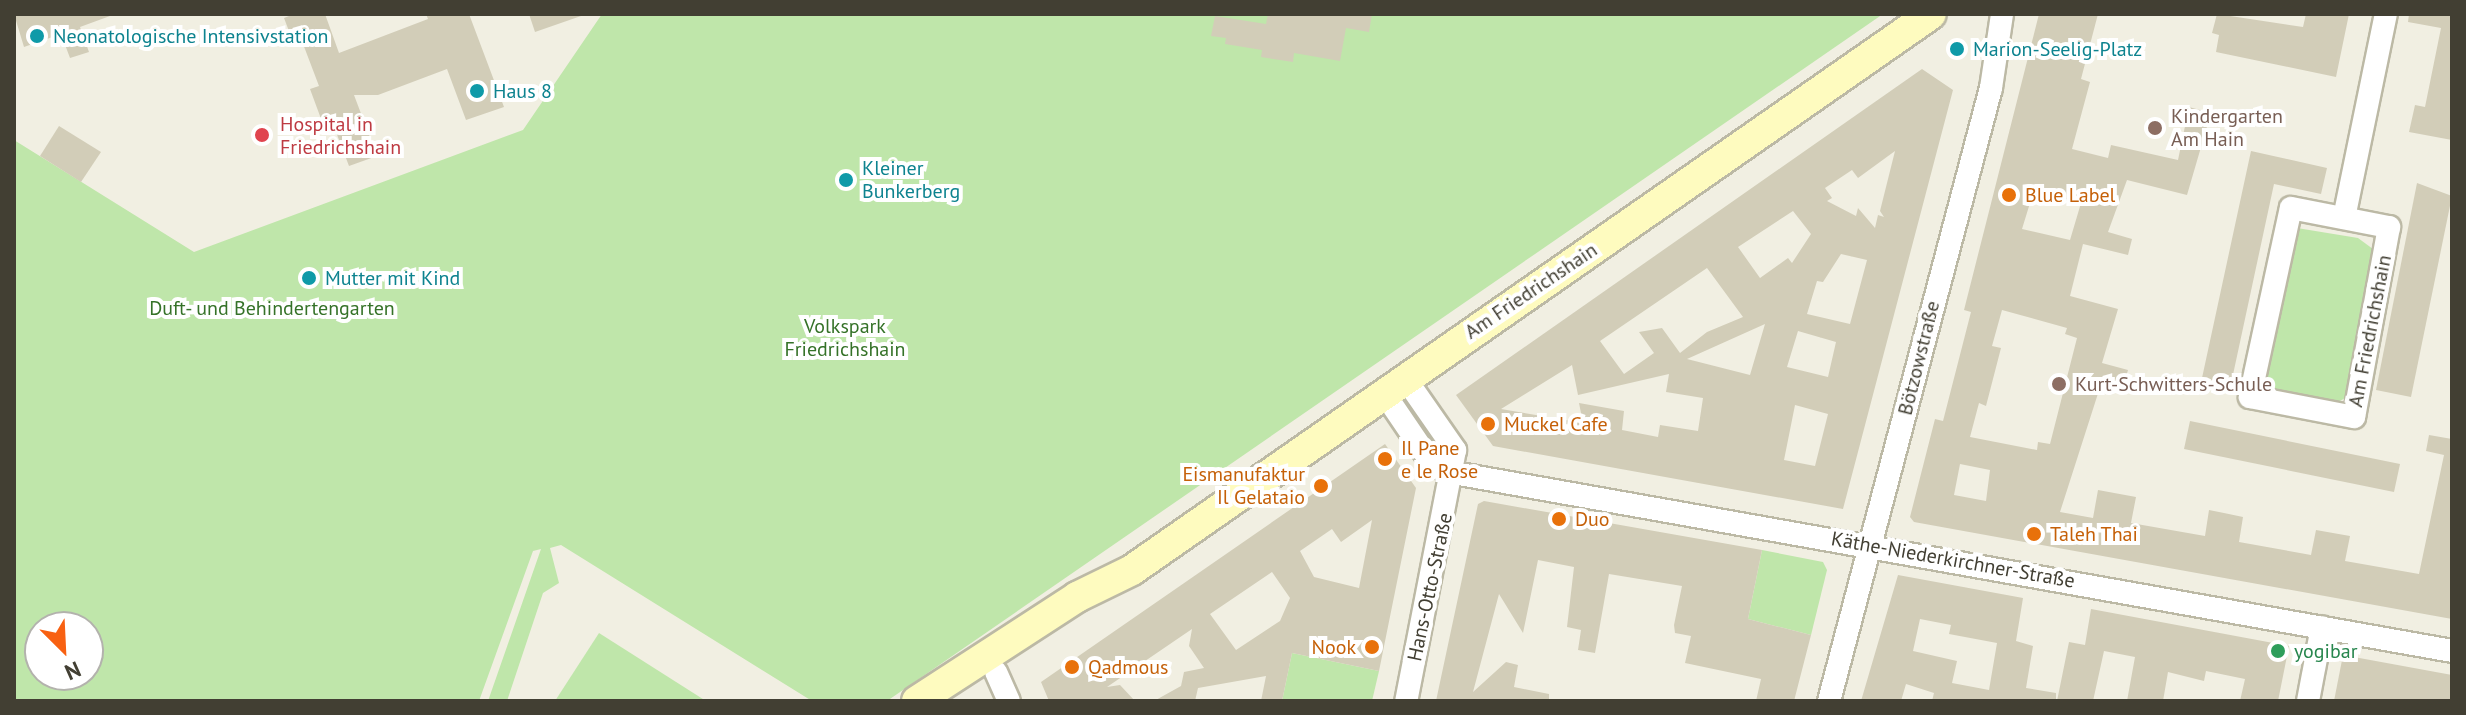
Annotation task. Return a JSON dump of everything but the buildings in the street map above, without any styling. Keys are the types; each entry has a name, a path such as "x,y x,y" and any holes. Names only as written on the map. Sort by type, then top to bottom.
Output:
{"street":[{"name":"Am Friedrichshain","path":"917,701 1077,597 1132,570 1931,14"},
{"name":"Bötzowstraße","path":"1829,701 1991,88 2002,14"},
{"path":"2344,218 2386,14"},
{"name":"Am Friedrichshain","path":"2291,208 2344,218 2389,227 2354,417 2250,397 2291,208"},
{"name":"Käthe-Niederkirchner-Straße","path":"1394,385 1433,465 1454,473 1872,545 2452,651"},
{"name":"Hans-Otto-Straße","path":"1406,701 1454,473"},
{"name":"Am Friedrichshain","path":"954,701 1107,595 1132,570"},
{"path":"2308,701 2322,627"},
{"path":"996,672 1009,701"}],"green space":[{"name":"Volkspark Friedrichshain","path":"602,14 1883,14 887,701 812,701 561,545 550,548 559,583 543,593 507,701 488,701 541,549 533,551 479,701 14,701 14,140 194,252 523,130"},
{"path":"2297,228 2358,238 2377,252 2347,397 2338,402 2263,388"},
{"path":"1762,550 1823,562 1827,570 1811,635 1748,619"},
{"path":"599,633 706,701 555,701"},
{"path":"1292,653 1379,671 1372,701 1282,701"}],"place":[{"name":"Neonatologische Intensivstation","path":"37,36"},
{"name":"Marion-Seelig-Platz","path":"1957,49"},
{"name":"Haus 8","path":"477,91"},
{"name":"Kindergarten Am Hain","path":"2155,128"},
{"name":"Hospital in Friedrichshain","path":"262,135"},
{"name":"Kleiner Bunkerberg","path":"846,180"},
{"name":"Blue Label","path":"2009,195"},
{"name":"Mutter mit Kind","path":"309,278"},
{"name":"Kurt-Schwitters-Schule","path":"2059,384"},
{"name":"Muckel Cafe","path":"1488,424"},
{"name":"Il Pane e le Rose","path":"1385,459"},
{"name":"Eismanufaktur Il Gelataio","path":"1321,486"},
{"name":"Duo","path":"1559,519"},
{"name":"Taleh Thai","path":"2034,534"},
{"name":"Nook","path":"1372,647"},
{"name":"yogibar","path":"2278,651"},
{"name":"Qadmous","path":"1072,667"}],"park label":[{"name":"Duft- und Behindertengarten","path":"272,308"}]}
